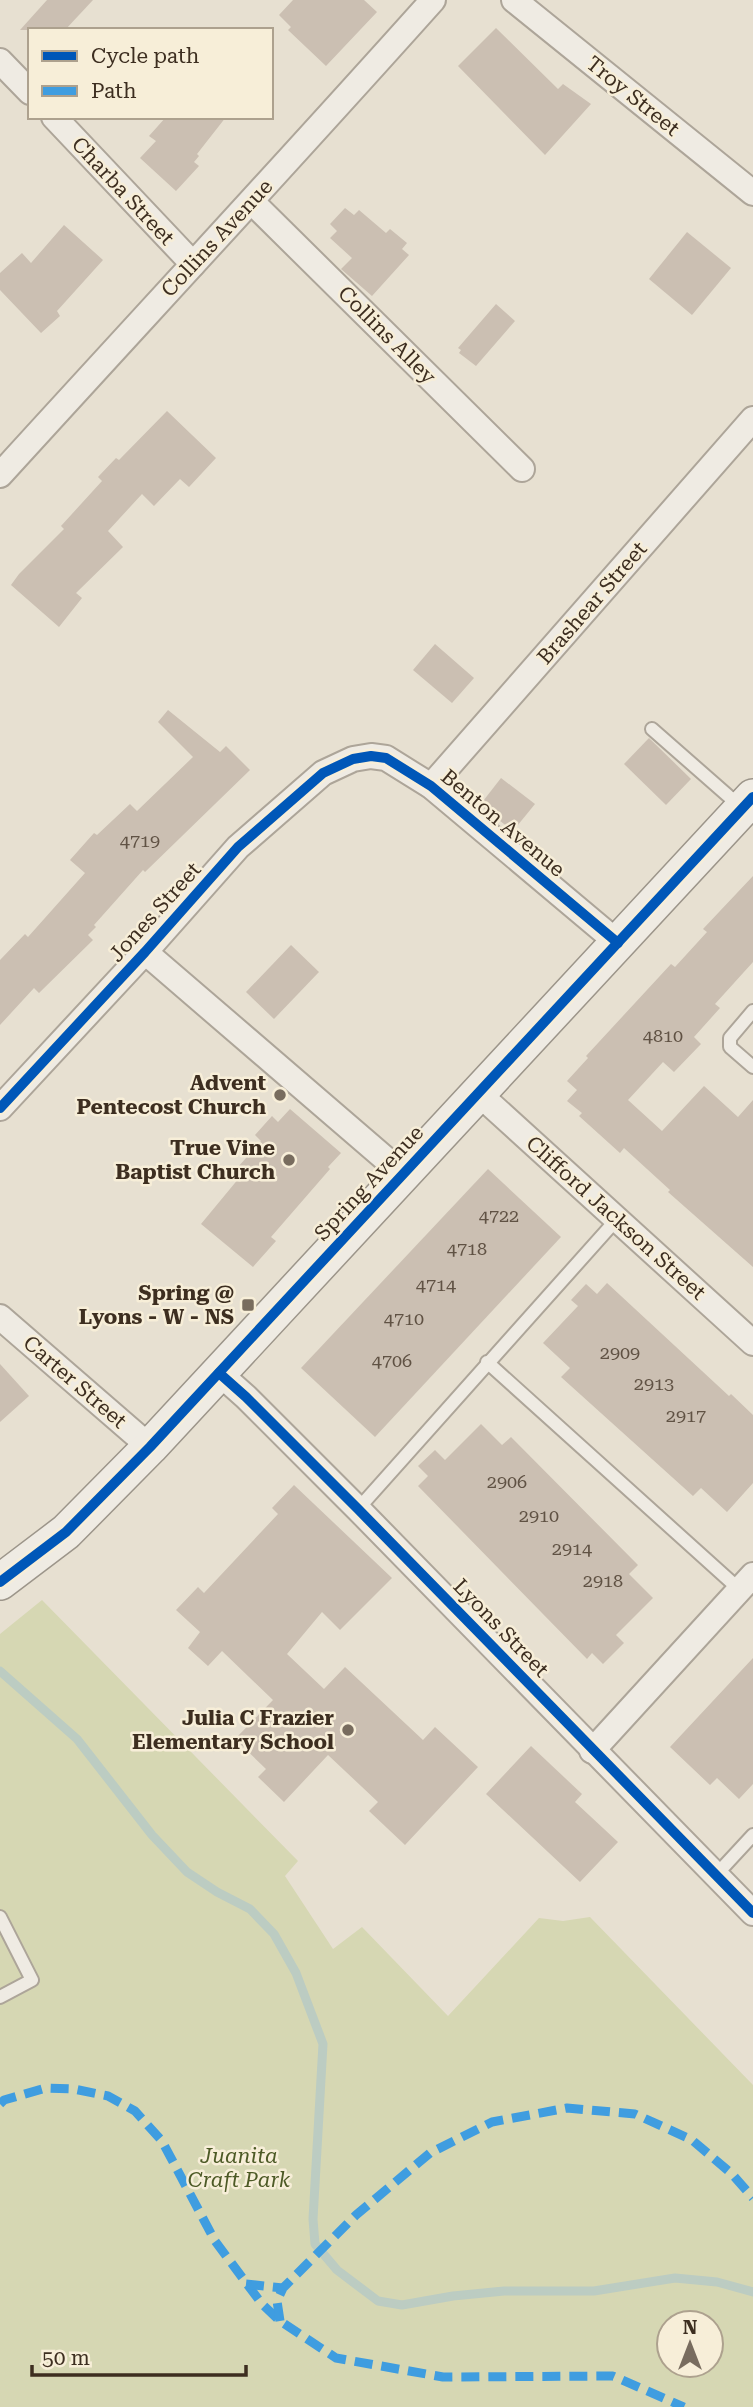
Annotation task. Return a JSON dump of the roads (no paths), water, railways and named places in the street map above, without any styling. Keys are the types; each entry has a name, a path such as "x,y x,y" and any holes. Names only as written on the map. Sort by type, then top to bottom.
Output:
{"street":[{"name":"Collins Avenue","path":"0,475 252,202 433,0"},
{"name":"Troy Street","path":"514,0 753,193"},
{"path":"0,61 28,90"},
{"name":"Charba Street","path":"56,119 192,264"},
{"name":"Collins Alley","path":"252,202 522,469"},
{"name":"Brashear Street","path":"430,786 753,419"},
{"name":"Benton Avenue","path":"353,759 371,756 386,758 430,786 618,943"},
{"name":"Jones Street","path":"0,1108 238,847 323,773 353,759"},
{"name":"Spring Avenue","path":"0,1582 66,1532 150,1447 748,802"},
{"path":"145,952 403,1174"},
{"name":"Clifford Jackson Street","path":"478,1093 753,1343"},
{"name":"Carter Street","path":"0,1317 150,1447"},
{"name":"Lyons Street","path":"219,1373 358,1509 753,1913"},
{"path":"592,1751 746,1583"}],"lane":[{"path":"652,729 748,802"},
{"path":"753,1011 730,1038 730,1047 753,1067"},
{"path":"358,1509 617,1219"},
{"path":"487,1362 746,1583"},
{"path":"716,1875 753,1835"},
{"path":"0,1917 32,1980 0,1997"}],"waterway":[{"path":"0,1671 77,1739 152,1835 187,1872 250,1909 274,1934 296,1973 323,2044 313,2219 315,2244 337,2270 378,2301 402,2305 504,2291 594,2291 675,2278 717,2282 753,2292"}],"place":[{"name":"Advent Pentecost Church","path":"280,1095"},
{"name":"True Vine Baptist Church","path":"289,1160"},
{"name":"Spring @ Lyons - W - NS","path":"248,1305"},
{"name":"Julia C Frazier Elementary School","path":"348,1730"}],"park label":[{"name":"Juanita Craft Park","path":"239,2168"}]}
